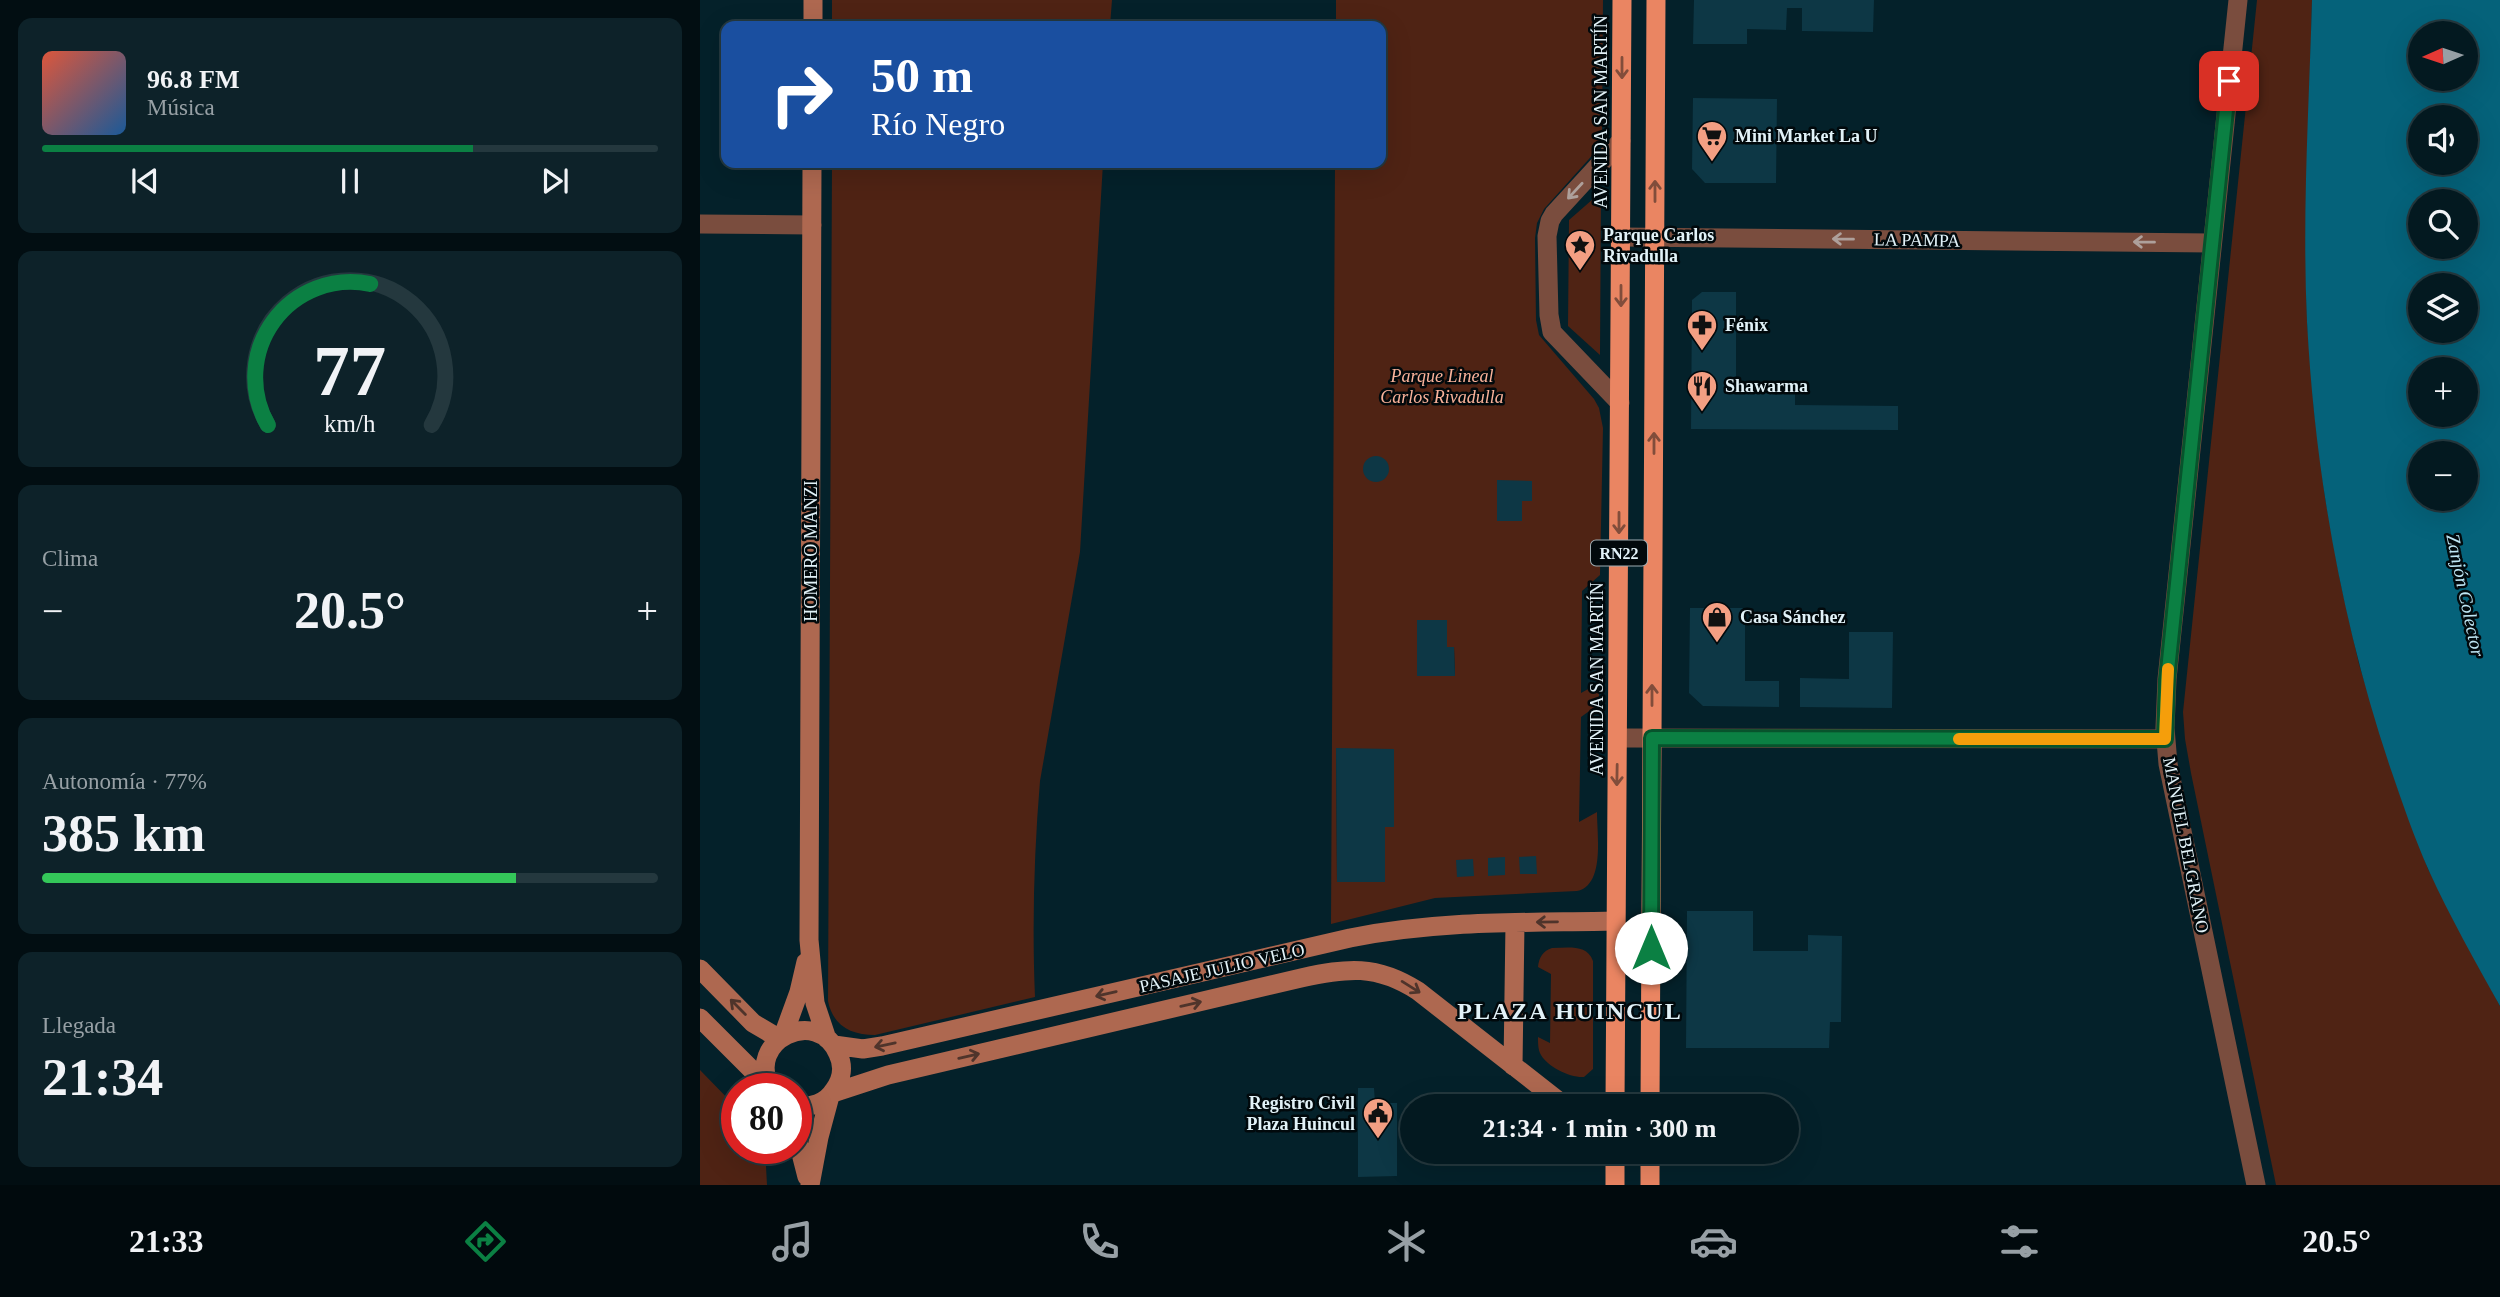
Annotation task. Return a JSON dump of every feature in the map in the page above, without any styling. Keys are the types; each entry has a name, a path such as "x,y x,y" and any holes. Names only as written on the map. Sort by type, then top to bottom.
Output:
{"highway":[{"name":"AVENIDA SAN MARTÍN","path":"1615,1094 1622,0"},
{"name":"RN22","path":"1650,1094 1656,0"},
{"path":"1615,1164 1615,1185"},
{"path":"1650,1164 1650,1185"}],"main road":[{"path":"813,0 813,21"},
{"name":"HOMERO MANZI","path":"812,168 809,940 815,1003 841,1062 840,1081 831,1095"},
{"name":"PASAJE JULIO VELO","path":"782,1037 792,1032 810,1031 830,1042 863,1049 1373,933 1423,926 1615,921"},
{"path":"1513,1066 1515,923"},
{"name":"HOMERO MANZI","path":"768,1073 766,1066 771,1049 782,1037 799,992 809,940"},
{"path":"700,969 753,1023 782,1037"},
{"name":"PASAJE JULIO VELO","path":"812,1105 877,1078 1301,978 1354,970 1381,972 1406,983 1549,1094"},
{"path":"700,1018 756,1073"},
{"path":"809,1185 831,1095"},
{"path":"804,1164 809,1185"}],"street":[{"name":"MANUEL BELGRANO","path":"2238,0 2167,680 2165,739 2256,1185"},
{"path":"1620,403 1552,332 1549,316 1547,236 1554,214 1621,141"},
{"path":"700,224 812,225"},
{"name":"LA PAMPA","path":"1621,237 2213,243"},
{"path":"1618,738 2165,739"}],"green space":[{"path":"832,0 1112,0 1110,21 832,21"},
{"name":"Parque Lineal Carlos Rivadulla","path":"1336,0 1603,0 1602,137 1597,150 1544,209 1537,223 1535,238 1536,320 1539,335 1594,399 1599,408 1603,428 1600,575 1582,591 1581,693 1599,683 1599,704 1581,717 1579,822 1597,812 1596,869 1586,887 1577,891 1435,898 1331,924 1335,168 1386,168 1386,21 1336,21","holes":["1497,481 1532,481 1532,501 1522,501 1522,521","1447,620 1447,647 1454,647 1455,675 1417,621","1336,749 1394,749 1394,826 1385,827 1385,882 1337,882"]},
{"path":"2257,0 2312,0 2306,233 2307,321 2325,497 2359,664 2397,786 2428,869 2500,1006 2500,1185 2276,1185 2191,773 2183,712"},
{"path":"832,168 1103,168 1080,552 1040,781 1034,889 1035,997 875,1035 858,1033 844,1027 834,1017 828,1001"},
{"path":"1601,192 1600,355 1568,326 1569,220"},
{"path":"1552,948 1582,949 1593,961 1593,1069 1584,1077 1566,1074 1544,1059 1539,1051 1538,1037 1550,1043 1551,974 1538,967 1542,955"},
{"path":"700,1070 721,1092 721,1164 766,1164 767,1185 700,1185"}],"water":[{"name":"Zanjón Colector","path":"2312,0 2500,0 2500,1006 2437,888 2408,819 2358,658 2334,548 2317,435 2307,322 2306,201"}],"building":[{"path":"1694,0 1874,0 1873,32 1802,31 1802,8 1787,8 1786,30 1747,29 1747,44 1693,44"},
{"path":"1693,98 1777,99 1776,183 1705,183 1692,169"},
{"path":"1702,292 1736,292 1736,388 1795,389 1795,405 1898,406 1898,430 1691,429 1692,300"},
{"path":"1376,456 1385,460 1389,469 1385,478 1376,482 1367,478 1363,469 1367,460"},
{"path":"1497,480 1532,481 1532,501 1522,501 1522,521 1497,521"},
{"name":"Casa Sánchez","path":"1690,608 1745,608 1745,681 1779,681 1779,707 1703,706 1689,693"},
{"path":"1417,620 1447,620 1447,647 1454,647 1455,676 1417,676"},
{"path":"1849,632 1893,632 1892,708 1800,707 1800,678 1849,679"},
{"path":"1336,748 1394,749 1394,827 1385,827 1385,882 1337,882"},
{"path":"1536,856 1537,874 1520,874 1519,857"},
{"path":"1505,857 1505,875 1488,876 1488,858"},
{"path":"1473,859 1474,876 1457,877 1456,860"},
{"path":"1687,911 1753,911 1753,951 1808,951 1808,935 1842,936 1841,1022 1830,1022 1829,1048 1686,1048"},
{"name":"Registro Civil Plaza Huincul","path":"1358,1088 1374,1088 1375,1103 1397,1103 1397,1176 1358,1177"}],"slow traffic":[{"path":"1959,739 2165,739 2168,669"}],"place":[{"name":"Mini Market La U","path":"1712,163"},
{"name":"Parque Carlos Rivadulla","path":"1580,272"},
{"name":"Fénix","path":"1702,352"},
{"name":"Shawarma","path":"1702,413"},
{"name":"Casa Sánchez","path":"1717,644"},
{"name":"Registro Civil Plaza Huincul","path":"1378,1140"}],"district":[{"name":"PLAZA HUINCUL","path":"1570,1011"}],"route":[{"path":"1651,948 1652,738 2165,739 2167,680 2229,81"}]}
